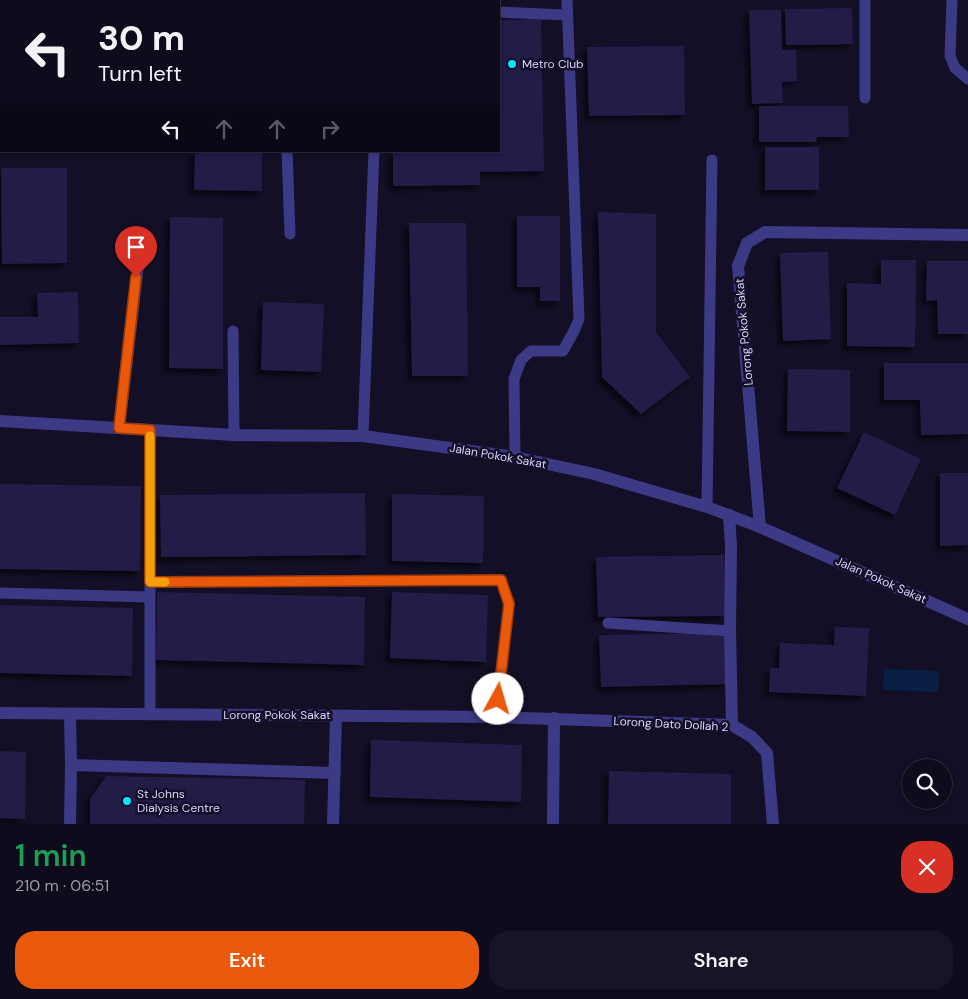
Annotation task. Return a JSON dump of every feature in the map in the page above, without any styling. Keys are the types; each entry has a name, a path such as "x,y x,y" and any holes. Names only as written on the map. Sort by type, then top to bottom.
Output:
{"street":[{"name":"Lorong Pokok Sakat","path":"760,527 738,266 747,243 765,232 968,234"},
{"path":"119,428 141,239"},
{"name":"Jalan Pokok Sakat","path":"0,421 234,435 363,436 515,457 594,474 707,507 760,527 968,619"},
{"path":"729,516 731,546 732,726"},
{"name":"Lorong Pokok Sakat","path":"0,713 554,718"},
{"path":"70,714 70,824"},
{"path":"333,824 336,716"},
{"path":"554,718 554,824"},
{"name":"Lorong Dato Dollah 2","path":"554,718 732,726 752,737 767,753 773,824"},
{"path":"71,765 335,773"}],"lane":[{"path":"515,457 514,379 521,360 531,351 563,350 579,319 567,0"},
{"path":"865,0 865,98"},
{"path":"952,0 950,56 955,68 968,79"},
{"path":"500,12 567,15"},
{"path":"287,152 290,234"},
{"path":"363,436 374,152"},
{"path":"707,507 712,160"},
{"path":"232,331 234,435"},
{"path":"150,430 150,714"},
{"path":"150,582 501,580 509,604 496,717"},
{"path":"0,594 150,597"},
{"path":"608,623 730,631"}],"water":[{"path":"884,669 939,671 938,692 883,690"}],"building":[{"path":"852,8 853,44 786,45 785,9"},
{"path":"749,10 781,10 782,50 796,50 797,81 782,82 783,103 752,104"},
{"path":"541,19 544,171 480,172 480,185 393,186 393,152 500,152 500,20"},
{"path":"684,46 685,115 589,116 587,47"},
{"path":"759,106 848,106 849,137 817,137 816,142 759,142"},
{"path":"765,147 819,147 819,190 765,190"},
{"path":"195,152 262,152 262,191 194,190"},
{"path":"1,168 67,168 67,263 2,264"},
{"path":"598,212 656,214 656,332 690,377 641,414 602,377"},
{"path":"517,216 560,216 560,301 540,301 540,287 517,287"},
{"path":"170,217 223,218 223,369 169,368"},
{"path":"409,223 466,223 468,376 412,376"},
{"path":"828,252 831,339 783,341 780,253"},
{"path":"881,260 916,260 915,347 847,346 847,283 881,284"},
{"path":"927,261 968,261 968,334 938,334 937,300 926,301"},
{"path":"78,292 79,343 0,345 0,317 38,317 37,293"},
{"path":"263,302 324,304 321,372 261,370"},
{"path":"884,363 968,363 968,434 921,435 920,400 884,400"},
{"path":"788,369 850,370 850,432 787,431"},
{"path":"864,432 921,459 895,515 837,488"},
{"path":"940,473 968,473 968,545 940,546"},
{"path":"0,484 141,486 140,571 0,569"},
{"path":"365,493 366,555 161,557 160,495"},
{"path":"392,494 484,496 483,563 392,561"},
{"path":"724,555 725,616 598,617 596,557"},
{"path":"157,592 365,597 364,665 156,660"},
{"path":"392,592 488,595 486,662 390,658"},
{"path":"0,605 133,608 132,676 0,673"},
{"path":"835,627 869,628 866,696 769,692 770,668 779,668 780,643 834,645"},
{"path":"725,633 726,684 601,687 599,635"},
{"path":"371,740 522,745 521,802 370,797"},
{"path":"0,751 26,752 25,819 0,818"},
{"path":"609,771 731,774 731,824 608,824"},
{"path":"106,776 305,780 304,824 90,824 90,799"}],"slow traffic":[{"path":"150,436 150,582 165,582"}],"place":[{"name":"Metro Club","path":"512,64"},
{"name":"St Johns Dialysis Centre","path":"127,801"}],"route":[{"path":"136,277 119,428 150,430 150,582 501,580 509,604 498,699"}]}
